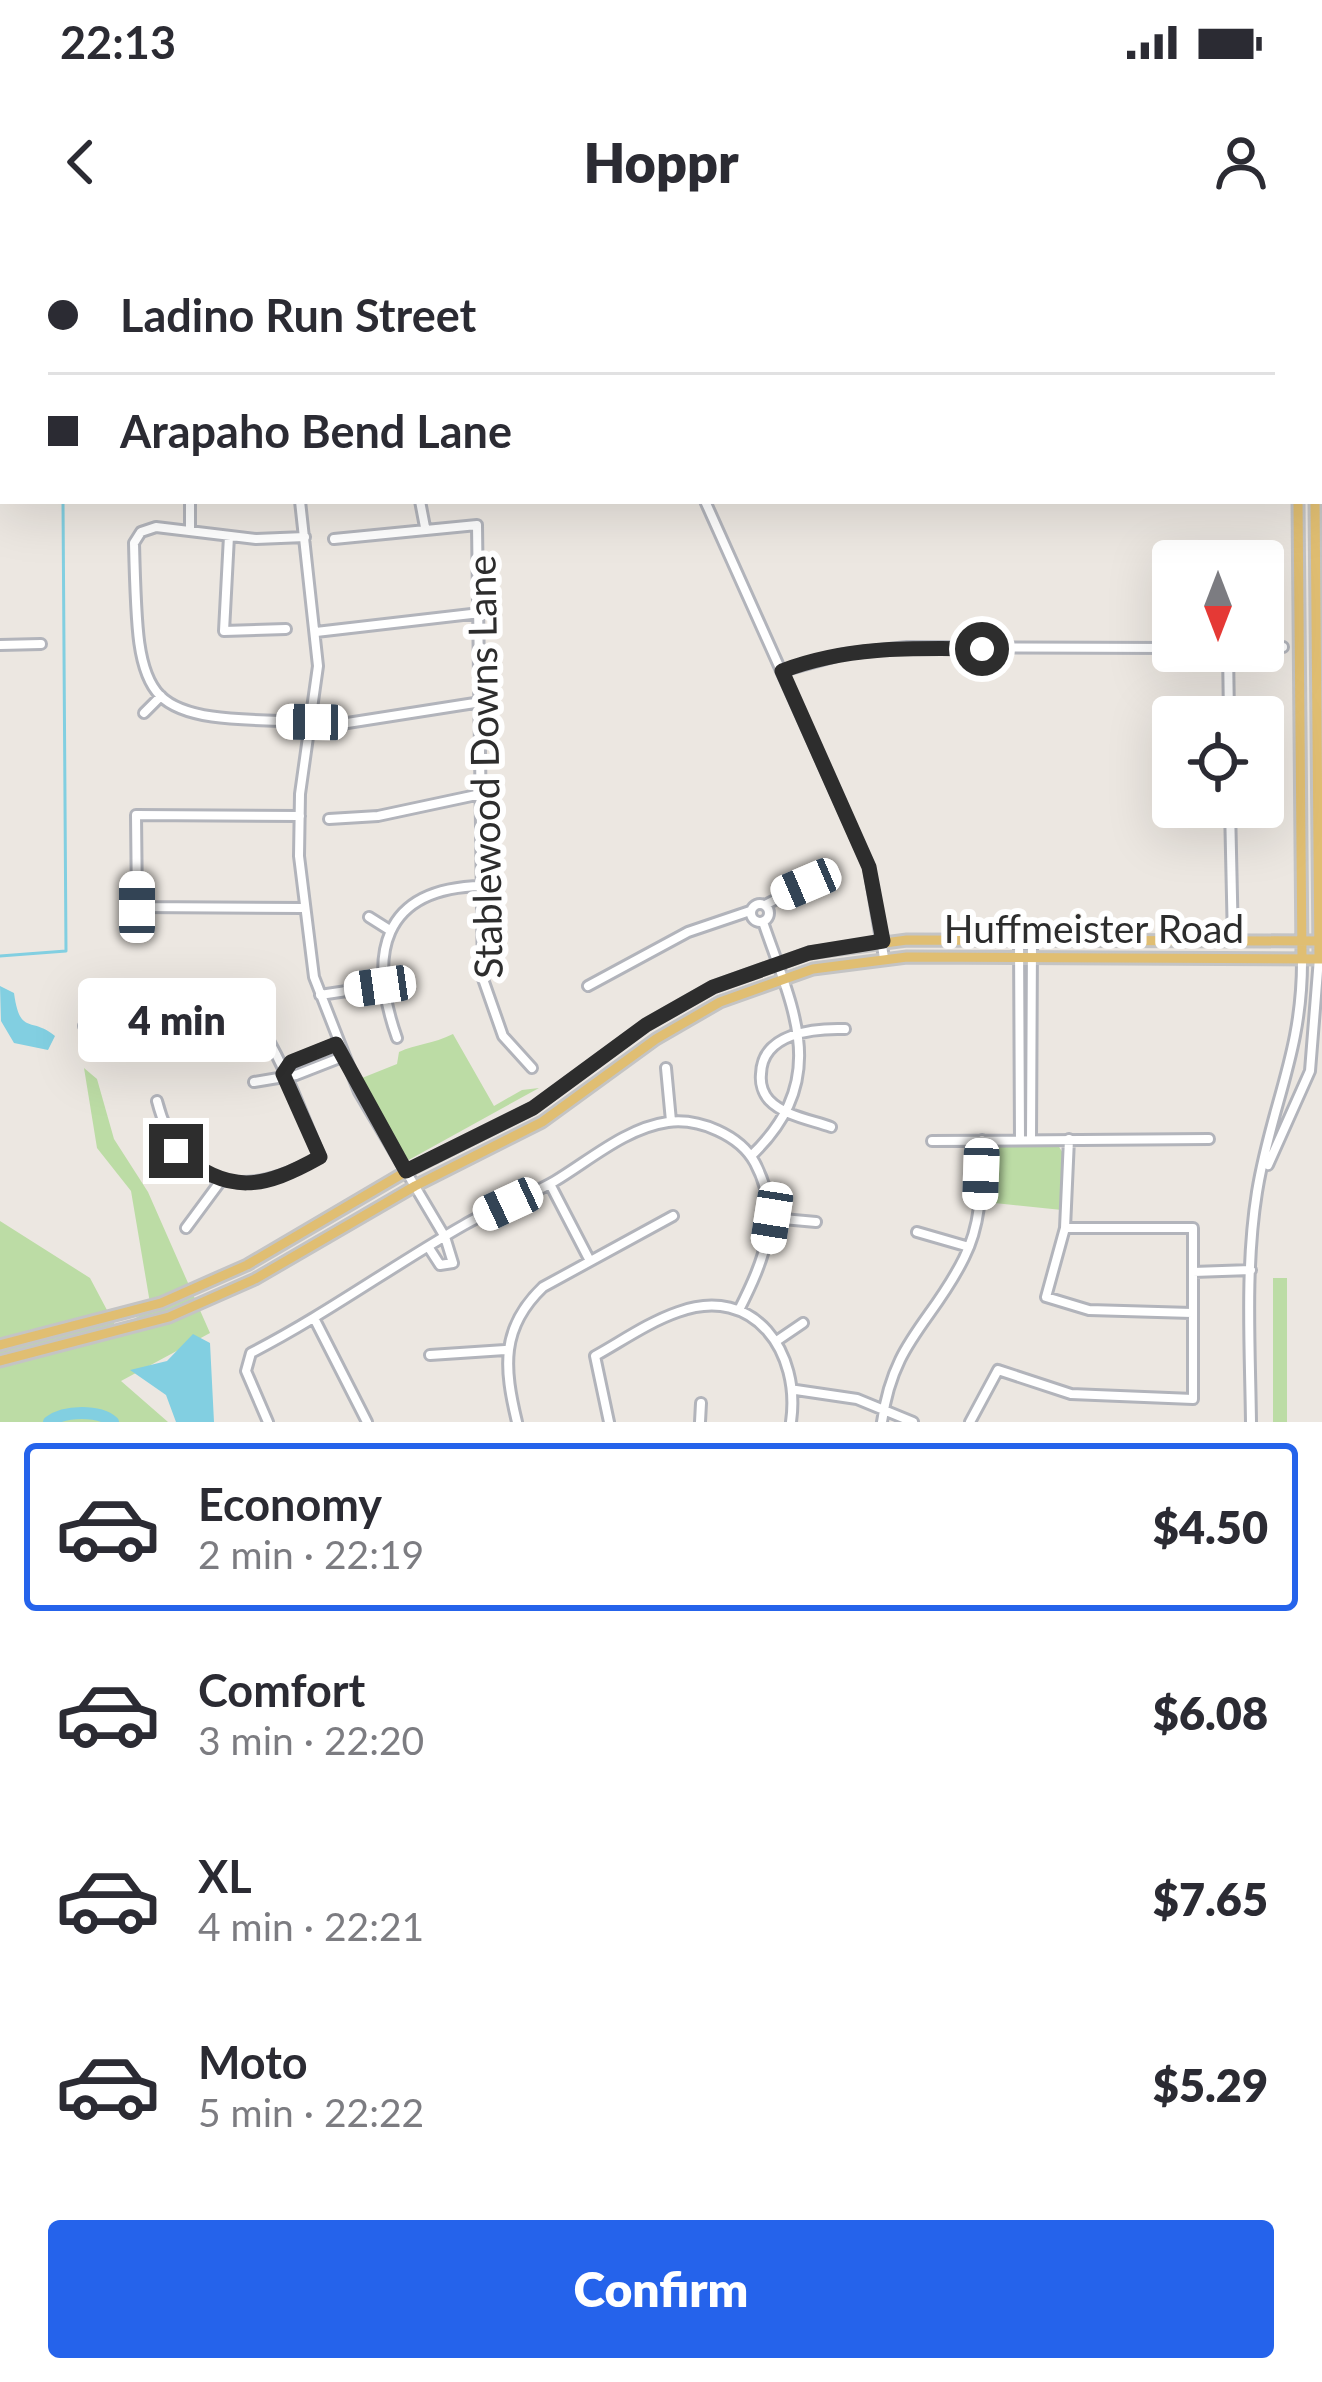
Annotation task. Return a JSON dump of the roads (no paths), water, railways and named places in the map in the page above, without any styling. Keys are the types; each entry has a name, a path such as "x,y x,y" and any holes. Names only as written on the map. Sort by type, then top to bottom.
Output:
{"main road":[{"path":"1298,504 1302,958"},
{"path":"1315,504 1321,958"},
{"path":"1300,693 1318,693"},
{"path":"1301,815 1319,815"},
{"name":"Huffmeister Road","path":"0,1345 100,1321 201,1286 290,1242 406,1171 533,1108 646,1025 713,987 777,962 883,941 1321,941"},
{"name":"Huffmeister Road","path":"0,1361 131,1329 209,1300 542,1122 656,1039 720,1002 782,978 884,958 1321,958"},
{"path":"646,1025 656,1039"},
{"path":"533,1108 542,1122"}],"street":[{"path":"190,504 190,529"},
{"path":"300,504 316,632 312,722 300,816 303,908 320,995 336,1044 445,1237 453,1263 440,1265 429,1248"},
{"path":"334,539 376,538 425,527 421,504"},
{"path":"706,504 869,867 884,958"},
{"name":"Stablewood Downs Lane","path":"425,527 477,525 483,980 503,1036 532,1068"},
{"path":"305,537 229,536 156,527 141,532 134,543 136,650 161,696 196,718 312,722"},
{"path":"229,536 224,632 286,629"},
{"path":"316,632 480,613"},
{"path":"0,645 41,644"},
{"path":"782,671 844,653 907,647 1152,648"},
{"path":"144,713 161,696"},
{"path":"341,724 481,702"},
{"path":"328,819 378,816 481,794"},
{"path":"300,816 136,814 137,907 303,908"},
{"path":"1230,828 1232,942"},
{"path":"588,986 688,932 751,911 806,884"},
{"path":"397,1038 380,986 380,959 389,929 435,892 482,886"},
{"path":"763,922 769,913 765,905"},
{"path":"751,911 753,920 763,922"},
{"path":"369,917 389,929"},
{"path":"751,1156 788,1113 800,1074 801,1033 763,922"},
{"path":"1019,939 1025,957 1025,1140"},
{"path":"1025,957 1032,940"},
{"path":"1251,1422 1251,1270 1258,1188 1294,1058 1302,958"},
{"path":"1258,1188 1311,1063 1321,958"},
{"path":"470,980 483,980"},
{"path":"320,995 380,986"},
{"path":"84,1026 149,1004 225,1003 265,1033 320,1157 266,1183 220,1182 176,1151 157,1101"},
{"path":"831,1126 788,1113 768,1099 760,1082 761,1064 770,1049 801,1033 845,1029"},
{"path":"283,1074 291,1062 336,1044"},
{"path":"254,1082 283,1074 296,1076 342,1058"},
{"path":"1294,1058 1311,1063"},
{"path":"666,1068 671,1121"},
{"path":"268,1422 245,1360 445,1237 550,1184 640,1129 671,1121 702,1124 751,1156 768,1193 772,1218 759,1271 739,1310"},
{"path":"1069,1139 1065,1228 1046,1297 1089,1310 1192,1313"},
{"path":"932,1141 1209,1139"},
{"path":"881,1422 895,1361 969,1246 980,1207 982,1140"},
{"path":"186,1228 220,1182"},
{"path":"550,1184 590,1261"},
{"path":"517,1422 505,1350 516,1318 543,1286 673,1216"},
{"path":"772,1218 815,1222"},
{"path":"970,1422 998,1370 1071,1394 1193,1399 1193,1228 1065,1228"},
{"path":"917,1232 969,1246"},
{"path":"1192,1272 1251,1270"},
{"path":"609,1422 595,1356 680,1311 739,1310 778,1340 796,1390 790,1422"},
{"path":"315,1320 368,1422"},
{"path":"778,1340 803,1323"},
{"path":"430,1355 505,1350"},
{"path":"796,1390 825,1392 913,1422"},
{"path":"700,1422 701,1403"}],"water":[{"path":"0,986 14,993 24,1021 55,1036 48,1050 14,1043 1,1021"},
{"path":"193,1334 210,1343 214,1422 176,1422 166,1395 130,1370 167,1361"}],"waterway":[{"path":"0,956 66,951 63,504"},
{"path":"49,1422 82,1413 113,1422"}]}
